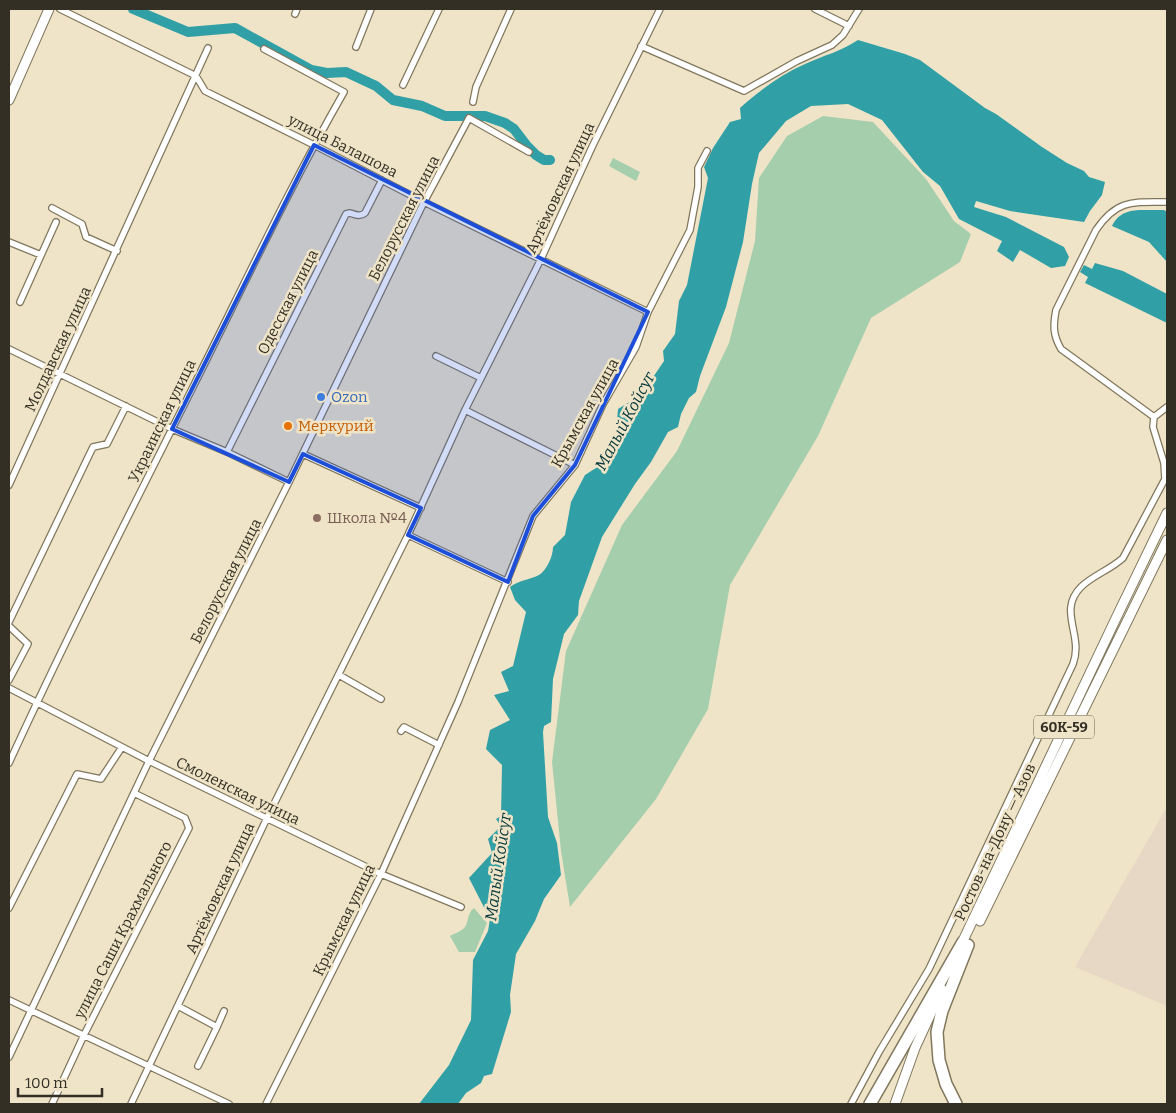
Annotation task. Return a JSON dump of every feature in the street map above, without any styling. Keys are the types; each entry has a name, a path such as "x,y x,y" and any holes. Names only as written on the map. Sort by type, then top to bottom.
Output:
{"highway":[{"path":"870,1104 966,943"},
{"path":"956,1104 946,1084 939,1060 937,1032 942,1011 966,943"}],"main road":[{"path":"9,100 49,9"},
{"name":"Ростов-на-Дону — Азов","path":"900,1104 920,1050 966,943 1118,614 1167,513"},
{"name":"Ростов-на-Дону — Азов","path":"895,1104 915,1048 1167,540"}],"street":[{"name":"улица Балашова","path":"60,9 196,76 206,91 424,202 648,312"},
{"path":"356,47 371,9"},
{"path":"403,85 439,9"},
{"path":"473,102 476,87 511,9"},
{"name":"Артёмовская улица","path":"131,1104 267,818 408,535 465,410 541,258 660,9"},
{"path":"815,9 849,26"},
{"path":"641,46 744,91 797,60 832,45 843,35 859,9"},
{"name":"Молдавская улица","path":"9,485 208,48"},
{"name":"Украинская улица","path":"9,763 36,703 172,428 314,145 344,92 264,49"},
{"name":"Белорусская улица","path":"9,1057 149,761 303,454 424,202 469,118 529,152"},
{"name":"Крымская улица","path":"266,1104 381,874 439,745 508,582 533,516 575,465 603,404 636,347 648,312 690,230 698,187 698,168 707,151"},
{"name":"Одесская улица","path":"227,452 346,214 350,212 362,215 365,213 382,180"},
{"path":"1154,418 1061,349 1054,338 1054,322 1056,310 1102,220 1118,206 1138,202 1167,202"},
{"path":"52,208 82,224 86,237 117,251"},
{"path":"20,302 56,222"},
{"path":"9,242 41,255"},
{"path":"9,349 289,482"},
{"path":"436,356 481,378"},
{"path":"9,622 93,448 107,444 126,406"},
{"path":"851,1104 879,1052 929,969 1073,664 1077,654 1077,642 1069,612 1072,601 1079,589 1089,580 1113,567 1123,558 1165,479 1164,463 1153,427 1154,418 1167,407"},
{"path":"465,410 575,465"},
{"path":"303,454 421,508"},
{"path":"408,535 508,582"},
{"path":"9,626 28,644 9,680"},
{"path":"338,675 381,699"},
{"name":"Смоленская улица","path":"9,688 149,761 381,874 460,907"},
{"path":"401,731 404,726 439,745"},
{"path":"9,908 76,774 101,779 122,747"},
{"name":"улица Саши Крахмального","path":"52,1104 84,1035 189,828 185,818 134,793"},
{"path":"9,1000 229,1104"},
{"path":"178,1006 217,1027"},
{"path":"198,1066 224,1011"}],"highlighted area":[{"path":"314,145 648,312 575,465 533,516 508,582 408,535 421,508 303,454 289,482 172,429"}],"shaded area":[{"path":"1167,807 1167,1006 1075,967"}],"green space":[{"path":"823,116 873,122 926,179 954,221 971,234 960,262 871,318 818,436 730,585 708,709 656,799 570,907 561,851 552,762 566,651 622,525 677,451 729,343 755,241 759,178 787,136"},
{"path":"613,158 640,172 636,181 609,166"},
{"path":"474,908 487,923 475,952 459,952 450,936 465,927 470,912"}],"water":[{"name":"Малый Койсуг","path":"858,40 920,60 1042,147 1084,171 1089,177 1105,182 1102,195 1084,222 1010,211 976,201 974,207 1006,217 1064,247 1069,257 1065,266 1051,268 1020,250 1013,262 997,251 1002,241 959,219 940,186 923,172 882,120 848,104 811,106 786,121 759,153 743,242 726,307 700,376 696,392 689,398 681,414 678,427 668,432 651,462 602,537 579,601 578,615 564,634 553,679 551,722 544,726 543,732 548,817 557,843 561,875 544,899 535,921 516,954 510,995 511,1012 492,1074 484,1076 481,1083 466,1093 458,1104 419,1104 449,1065 471,1020 473,960 488,931 490,919 469,878 492,853 488,839 501,826 496,819 501,816 502,765 486,749 490,730 510,720 494,695 509,691 501,672 513,666 526,612 515,600 510,587 539,575 547,566 553,547 565,535 571,502 585,475 599,466 616,439 619,428 617,421 618,409 641,395 664,361 663,351 675,334 679,301 687,285 708,178 704,167 713,148 730,122 741,119 740,108 763,89 796,68"},
{"path":"1134,210 1164,210 1167,212 1167,262 1149,242 1112,226 1116,219 1127,212"},
{"path":"1095,263 1123,271 1167,294 1167,323 1085,283 1088,277 1080,272 1084,265 1092,269"}],"waterway":[{"path":"133,9 188,32 235,28 311,70 327,73 346,72 376,86 393,100 422,106 445,116 485,116 505,123 514,129 536,155 544,160 550,160"}],"place":[{"name":"Ozon","path":"321,397"},
{"name":"Меркурий","path":"288,426"},
{"name":"Школа №4","path":"317,518"}]}
